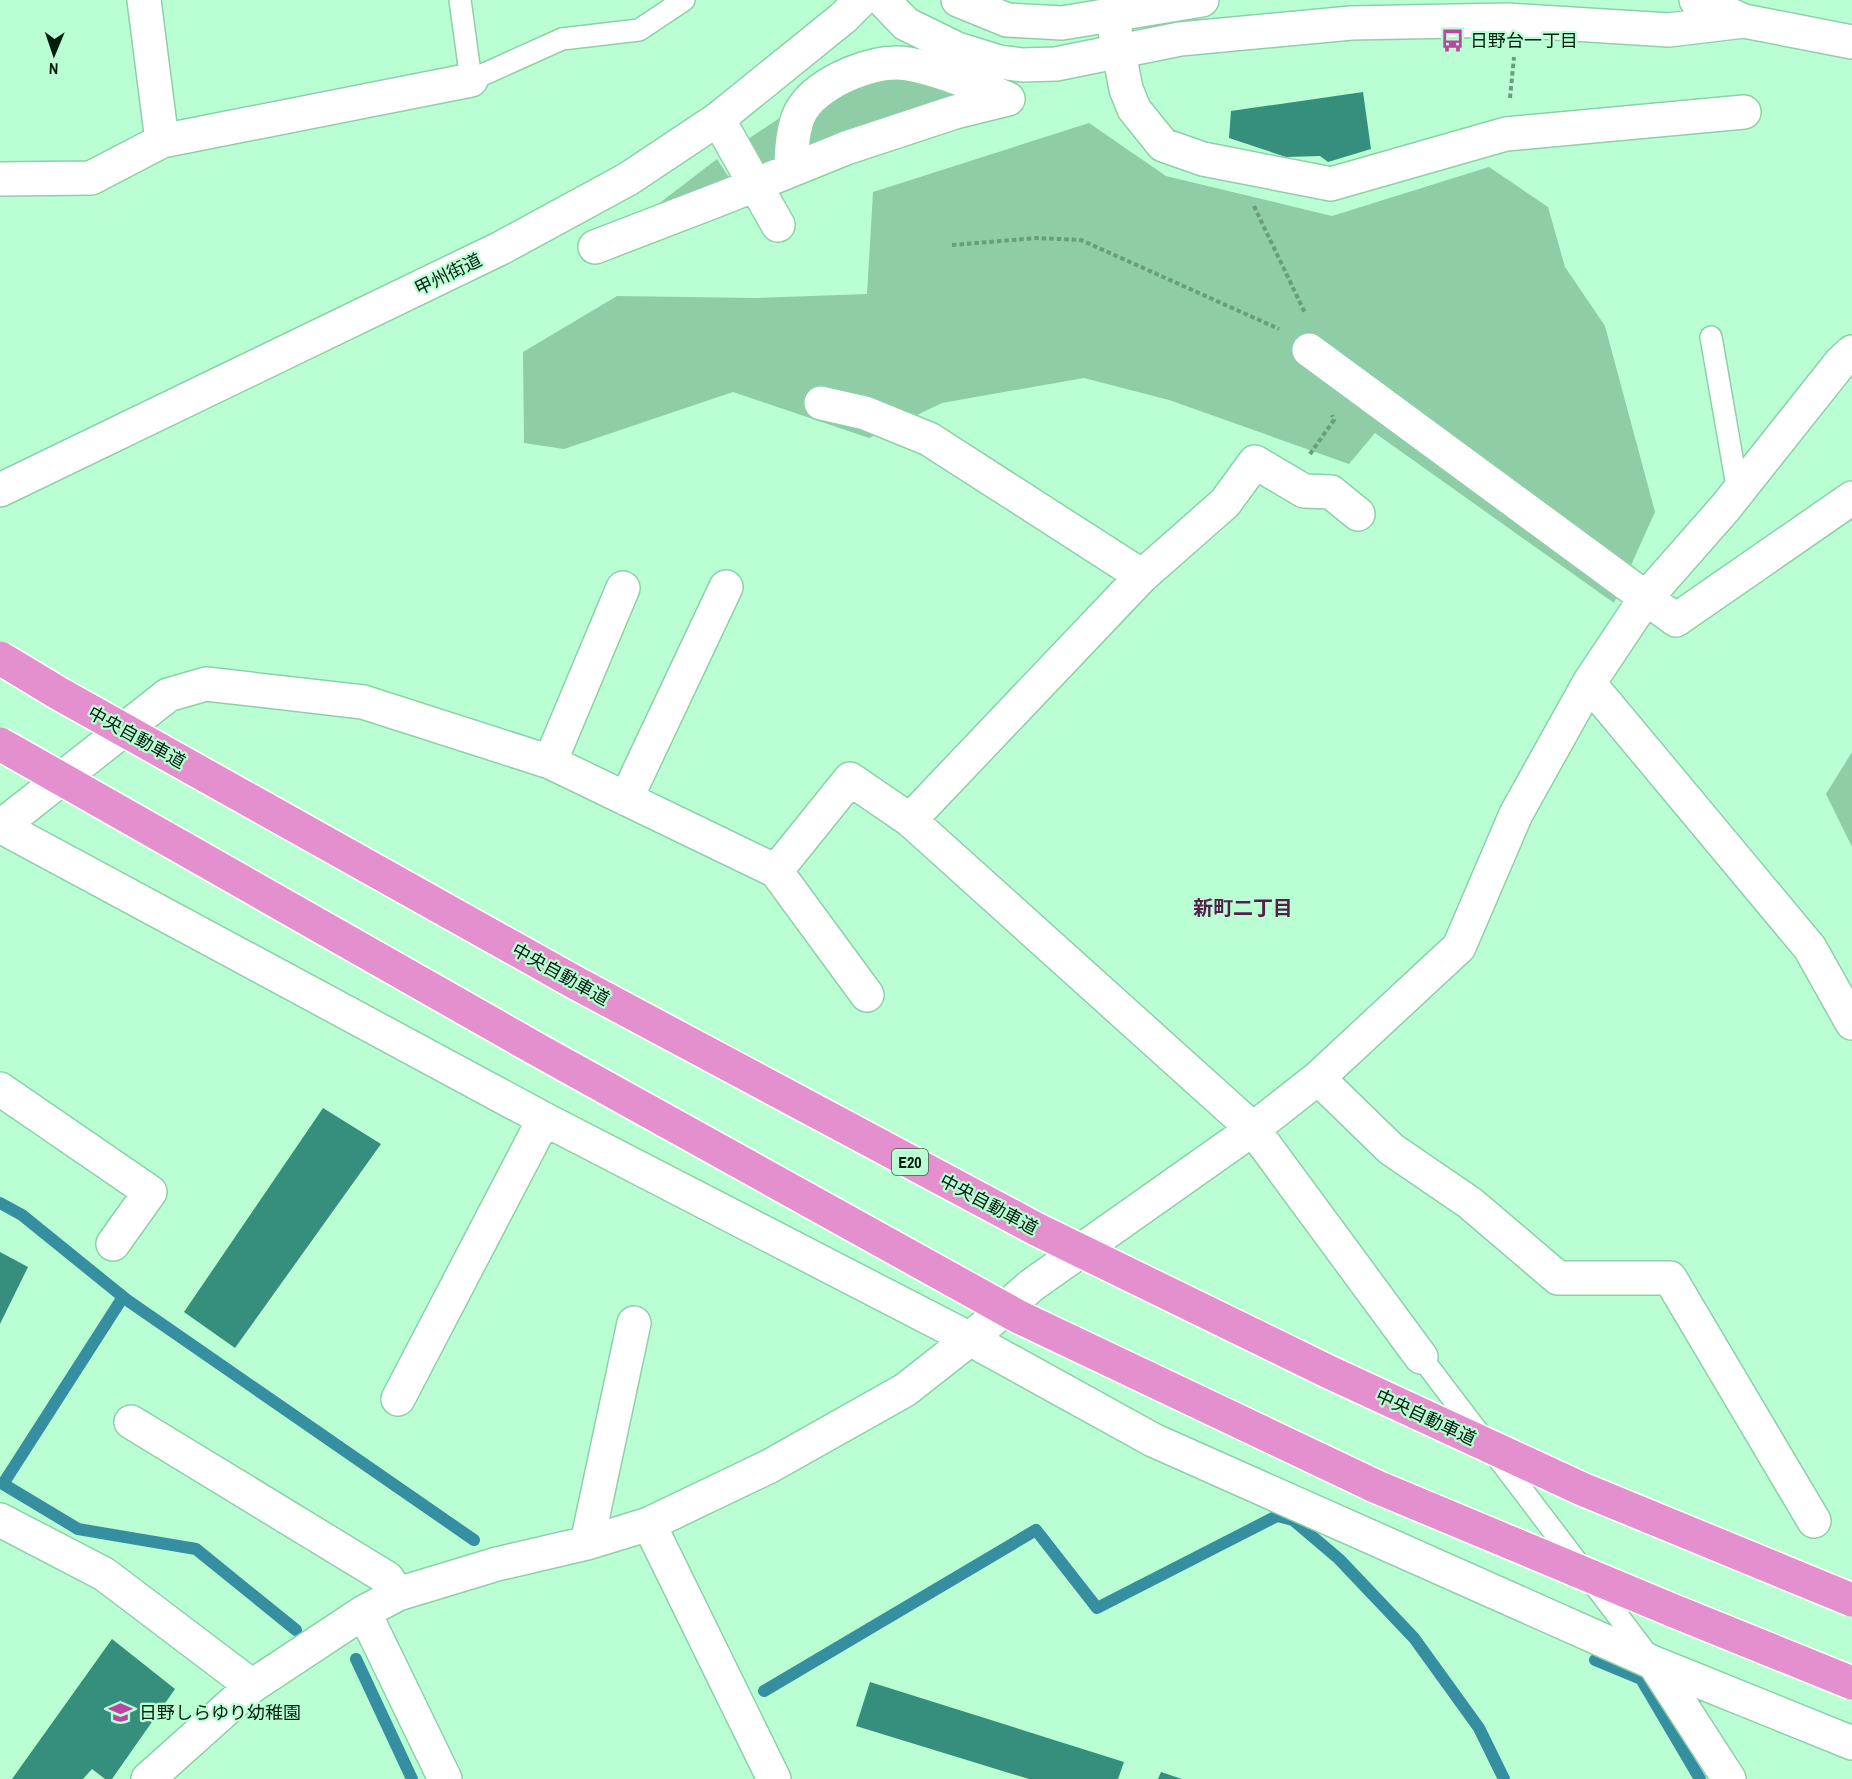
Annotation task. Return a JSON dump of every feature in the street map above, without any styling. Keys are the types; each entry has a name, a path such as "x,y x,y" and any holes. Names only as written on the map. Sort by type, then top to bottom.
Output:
{"highway":[{"name":"中央自動車道","path":"0,658 78,705 576,983 1036,1229 1329,1372 1582,1489 1852,1600"},
{"path":"0,744 538,1050 1019,1317 1377,1487 1852,1683"}],"street":[{"path":"144,0 162,141"},
{"name":"甲州街道","path":"0,490 501,249 628,179 718,119 843,18 861,0"},
{"path":"883,0 906,24 957,49 999,62 1022,65 1056,64 1180,39 1351,23 1507,20 1669,30 1744,21"},
{"path":"958,0 1007,20 1062,23 1202,0"},
{"path":"1029,0 1064,12 1112,15"},
{"path":"1696,0 1744,21 1852,42"},
{"path":"1112,15 1126,89 1134,109 1163,145 1203,159 1331,184 1506,134 1744,112"},
{"path":"595,246 755,185 846,148 955,112 1008,99 943,74 906,63 875,64 824,87 802,109 792,142 790,170"},
{"path":"0,179 91,178 162,141 471,80"},
{"path":"718,119 778,225"},
{"path":"1309,350 1676,620 1852,498"},
{"path":"148,1779 252,1686 364,1612 398,1594 496,1564 587,1543 649,1524 768,1467 905,1390 970,1339 1032,1285 1252,1129 1318,1078 1459,947 1516,814 1589,683 1645,599 1738,492 1841,362 1852,352"},
{"path":"821,403 865,413 929,439 1143,576"},
{"path":"910,820 1143,576 1224,503 1255,462 1304,491 1331,492 1358,514"},
{"path":"626,799 726,587"},
{"path":"550,762 623,588"},
{"path":"1589,683 1810,948 1852,1023"},
{"path":"867,995 776,871 550,762 363,702 206,684 168,695 0,826 544,1119 970,1339 1153,1440 1654,1663 1852,1743"},
{"path":"776,871 850,779 910,820 1252,1129 1421,1357"},
{"path":"1318,1078 1391,1149 1470,1203 1558,1278 1670,1278 1814,1521"},
{"path":"0,1089 150,1192 113,1244"},
{"path":"398,1399 544,1119"},
{"path":"587,1543 634,1323"},
{"path":"130,1422 387,1578 398,1594"},
{"path":"0,1520 104,1574 252,1686"},
{"path":"649,1524 774,1779"},
{"path":"364,1612 444,1779"},
{"path":"1654,1663 1729,1779"}],"lane":[{"path":"460,0 471,80 562,39 639,30 684,0"},
{"path":"1711,337 1738,492"},
{"path":"1421,1357 1654,1663"}],"path":[{"path":"1506,134 1515,46"},
{"path":"1234,165 1307,317 1309,350"},
{"path":"952,244 1037,238 1081,240 1285,331 1309,350"},
{"path":"1290,483 1334,420 1330,410"}],"green space":[{"path":"904,75 964,98 804,153 812,118 849,86"},
{"path":"784,115 782,162 758,170 748,139"},
{"path":"1089,123 1166,176 1332,216 1489,167 1548,207 1565,267 1605,326 1655,512 1614,603 1375,433 1349,464 1169,400 1084,378 942,403 869,438 733,392 564,449 524,443 523,352 617,296 756,298 867,294 873,192"},
{"path":"717,159 730,179 648,212"},
{"path":"1852,752 1852,847 1826,794"}],"building":[{"path":"1363,92 1371,149 1328,162 1320,156 1286,157 1229,138 1231,111"},
{"path":"323,1108 381,1144 235,1348 184,1312"},
{"path":"0,1252 28,1267 0,1324"},
{"path":"112,1639 175,1689 112,1779 105,1779 92,1769 83,1779 12,1779"},
{"path":"870,1682 1124,1762 1118,1779 1029,1779 856,1726"},
{"path":"1161,1772 1182,1779 1158,1779"}],"waterway":[{"path":"0,1203 22,1215 127,1300 474,1540"},
{"path":"123,1297 3,1484 78,1529 196,1549 296,1630"},
{"path":"764,1691 1036,1530 1097,1608 1277,1516 1293,1520 1339,1559 1414,1638 1479,1728 1504,1779"},
{"path":"356,1659 412,1779"},
{"path":"1595,1660 1641,1679 1700,1779"}],"place":[{"name":"日野台一丁目","path":"1452,40"},
{"name":"日野しらゆり幼稚園","path":"121,1712"}],"district":[{"name":"新町二丁目","path":"1243,907"}]}
